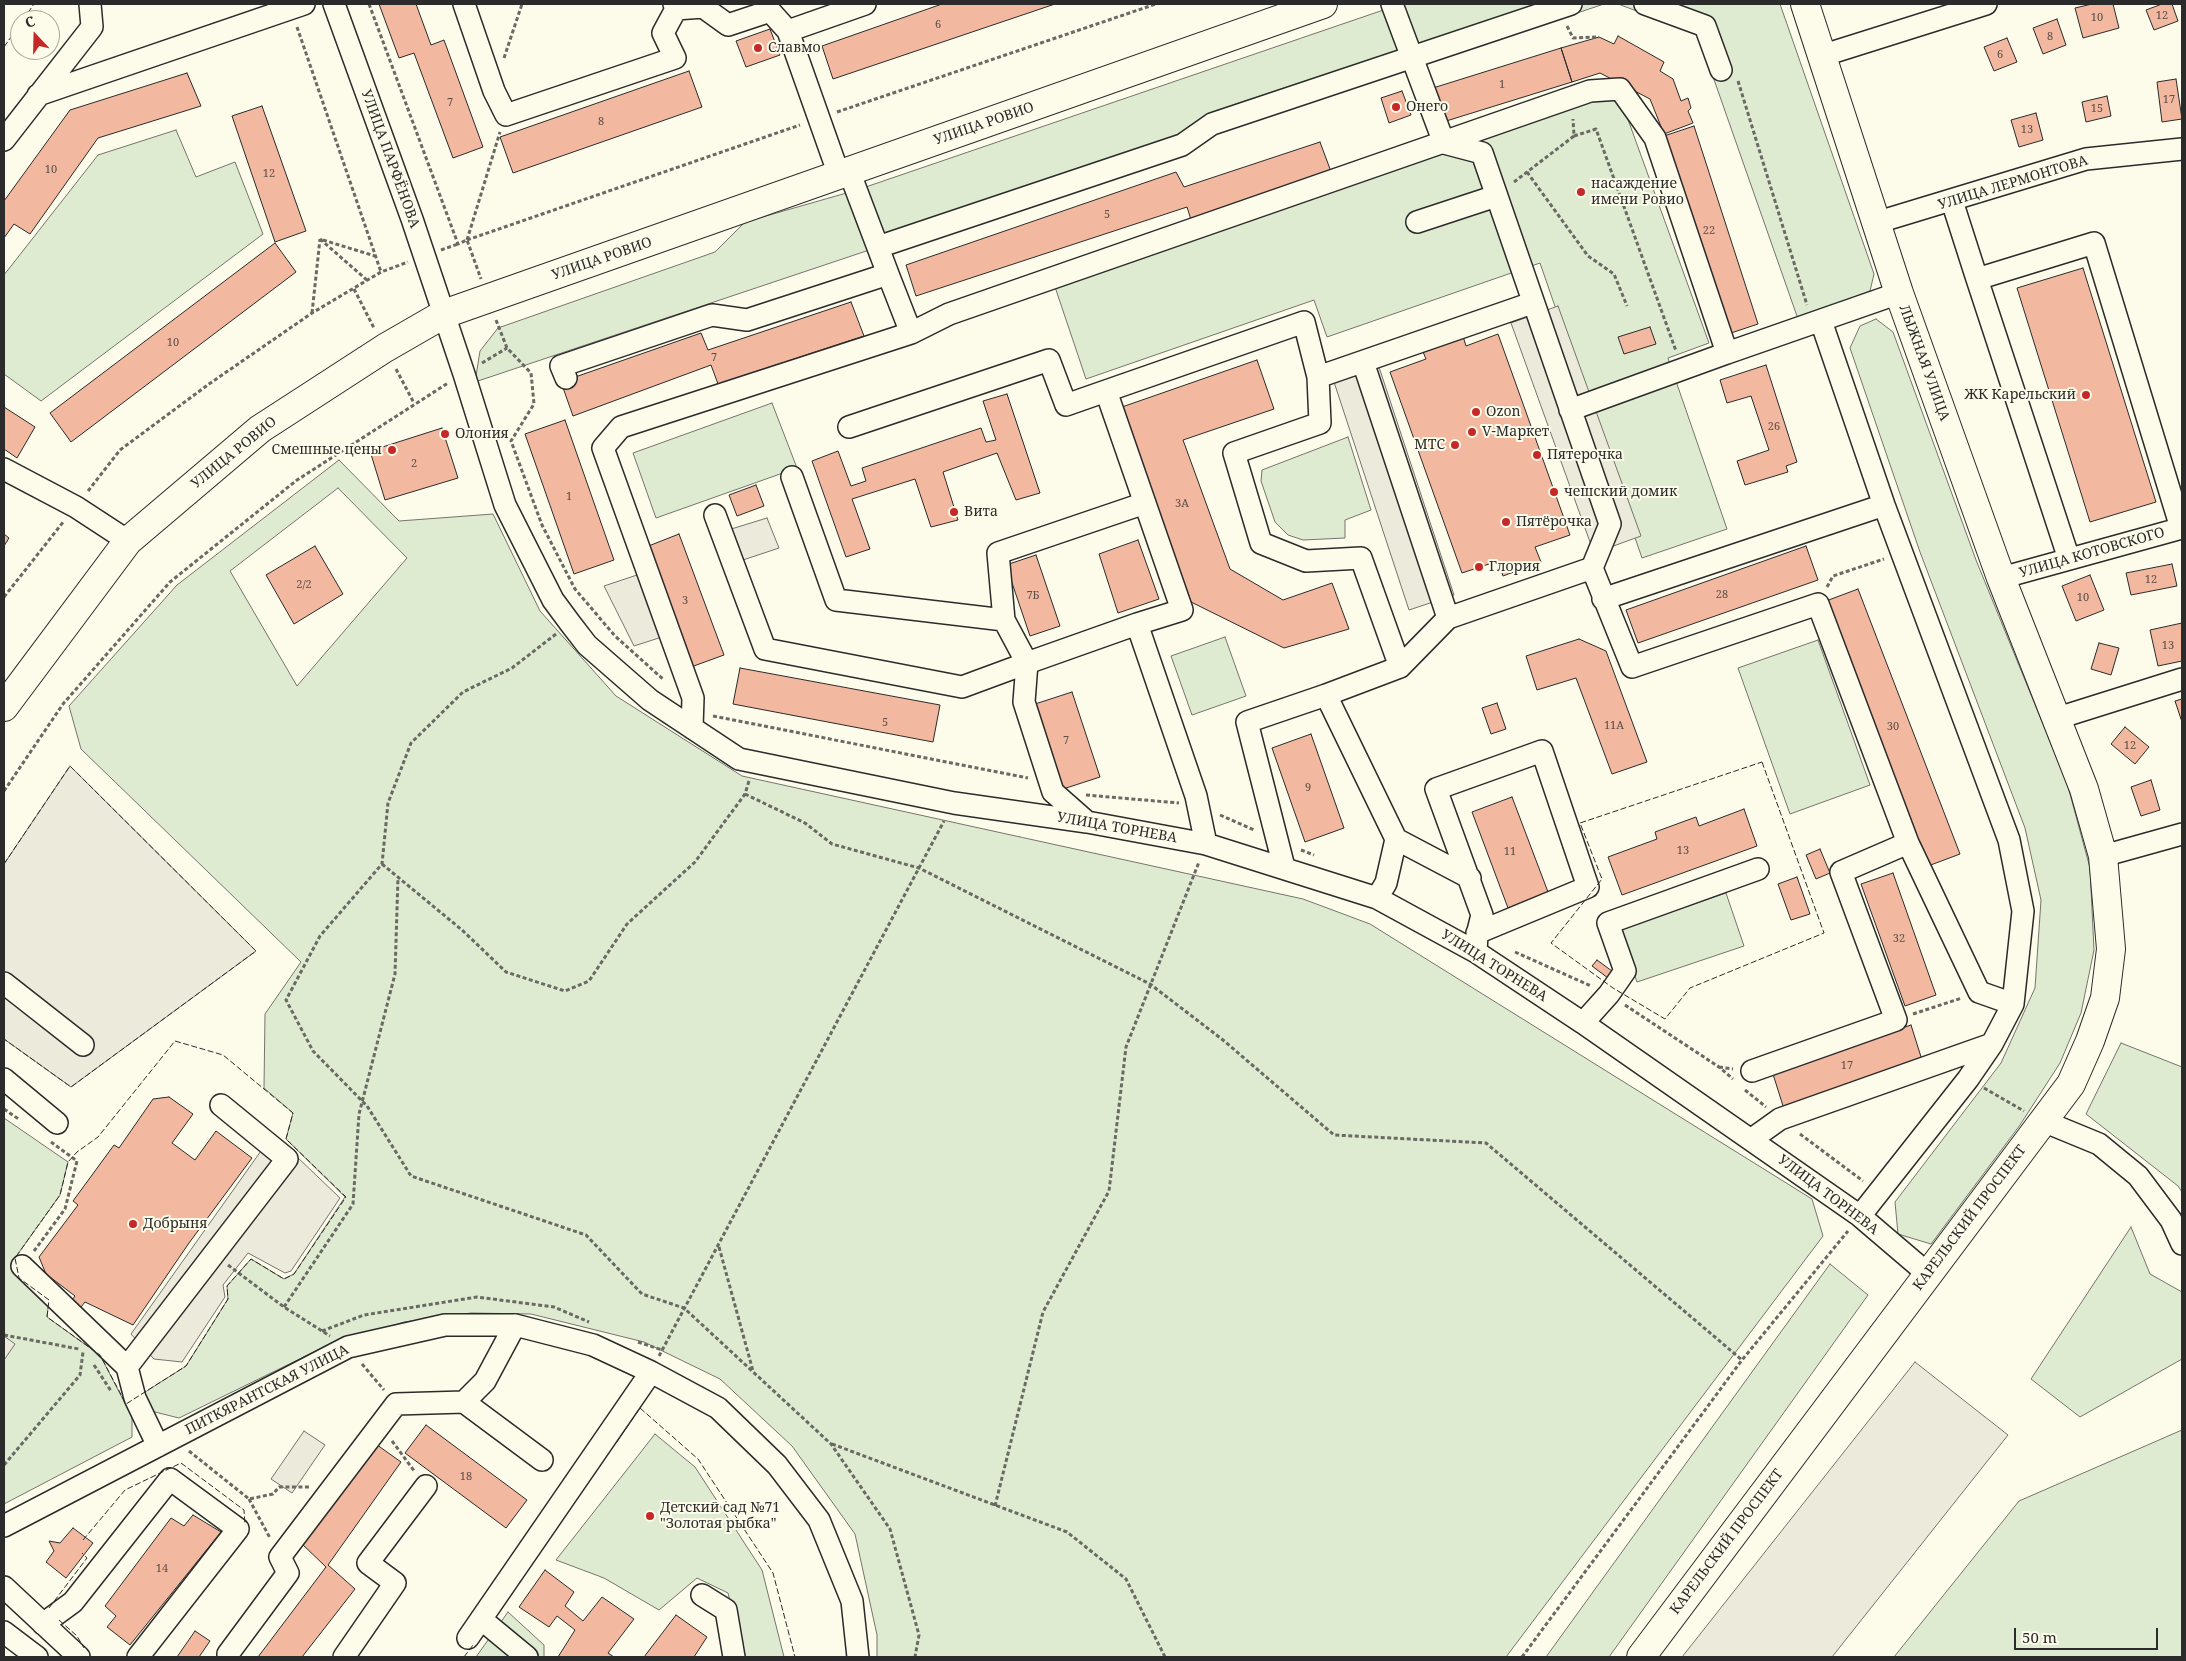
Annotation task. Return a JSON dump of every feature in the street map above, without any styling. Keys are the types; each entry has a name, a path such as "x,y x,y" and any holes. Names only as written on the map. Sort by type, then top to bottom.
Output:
{"main road":[{"name":"УЛИЦА РОВИО","path":"4,707 128,541 260,429 384,348 444,314 1322,4"},
{"name":"ЛЫЖНАЯ УЛИЦА","path":"1805,4 1899,293 2001,578 2058,718"},
{"name":"КАРЕЛЬСКИЙ ПРОСПЕКТ","path":"1641,1657 2070,1084 2090,1041 2105,998 2112,949 2103,856 2084,789 2058,718"}],"street":[{"path":"4,140 92,27 90,4"},
{"name":"УЛИЦА ПАРФЁНОВА","path":"334,4 444,314"},
{"path":"464,4 494,91 506,115 675,58 663,33 675,6 703,7 728,24 770,12 788,31 844,173 878,247 911,333"},
{"path":"788,31 864,4"},
{"path":"1392,4 1444,143"},
{"path":"1645,4 1705,26 1729,74"},
{"path":"1821,56 1986,4"},
{"path":"878,247 1182,145 1212,124 1564,6"},
{"path":"38,95 298,7"},
{"path":"692,728 692,698 603,448 622,427 911,333 949,314 1590,91 1620,89 1655,138 1728,353"},
{"path":"1444,143 1482,152 1532,303 1610,524 1592,568 1632,667 1818,604 1908,843 1979,992 2013,1004"},
{"name":"УЛИЦА ЛЕРМОНТОВА","path":"1875,223 2086,159 2182,149"},
{"path":"1417,222 1496,196"},
{"path":"1952,201 2068,559"},
{"path":"1977,279 2094,243 2178,499 2182,528"},
{"path":"566,378 561,366 712,315 746,320 888,274"},
{"path":"1570,410 1899,293"},
{"path":"1318,377 1532,303"},
{"name":"УЛИЦА ТОРНЕВА","path":"444,314 505,505 553,600 587,645 650,700 739,759 954,803 1087,822 1206,844 1284,867 1377,898 1477,943 1583,1023 1860,1216 1928,1274"},
{"path":"850,427 1049,360 1066,405 1304,322 1318,377 1320,423 1234,453 1262,543 1306,561 1361,558 1400,667"},
{"path":"1817,322 2009,840 2023,911 2013,1004 1992,1044 1968,1079 1860,1216"},
{"path":"1364,362 1448,618"},
{"path":"715,515 764,649 962,687 1137,624 1182,610 1106,392"},
{"path":"4,469 76,507 128,541"},
{"path":"792,477 836,600 1004,620"},
{"path":"1087,822 1053,792 1024,702 1027,663 1004,620 998,553 1144,503"},
{"path":"1603,599 1884,505"},
{"name":"УЛИЦА КОТОВСКОГО","path":"2001,578 2182,528"},
{"path":"1284,867 1247,722 1400,667 1448,618 1592,568"},
{"path":"1137,624 1196,796 1206,844"},
{"path":"2058,718 2182,679"},
{"path":"1326,695 1396,839 1470,878"},
{"path":"1542,751 1588,887 1477,943 1482,915 1436,789 1542,751"},
{"path":"2103,856 2182,834"},
{"path":"1377,898 1386,883 1396,839"},
{"path":"1752,1071 1896,1020 1841,872 1908,843"},
{"path":"1583,1023 1609,994 1625,971 1608,923 1758,869"},
{"path":"4,983 83,1045"},
{"path":"1752,1139 1780,1119 1992,1044"},
{"path":"4,1079 57,1124"},
{"path":"127,1367 287,1159 221,1105"},
{"path":"2043,1121 2099,1144 2138,1176 2171,1220 2182,1244"},
{"path":"22,1266 127,1367 135,1398 165,1442"},
{"path":"464,1402 484,1381 515,1325"},
{"name":"ПИТКЯРАНТСКАЯ УЛИЦА","path":"4,1526 348,1347 445,1326 515,1325 593,1345 652,1372 718,1408 777,1464 819,1520 852,1601 858,1657"},
{"path":"468,1638 652,1372"},
{"path":"229,1657 228,1654 288,1573 280,1557 396,1404 464,1402 542,1460"},
{"path":"43,1624 73,1602 170,1479 238,1529 138,1657"},
{"path":"344,1657 395,1583 368,1563 426,1486"},
{"path":"4,1587 72,1655"},
{"path":"702,1595 726,1610 734,1657"},
{"path":"480,1619 528,1657"},
{"path":"4,1632 37,1657"}],"path":[{"path":"369,4 458,244 468,240"},
{"path":"494,91 522,4"},
{"path":"1564,6 1573,38 1600,37"},
{"path":"4,597 120,450 209,384 312,313 381,272 298,7"},
{"path":"1729,74 1817,322"},
{"path":"1574,136 1572,121 1590,91"},
{"path":"506,115 468,240 507,348 531,372"},
{"path":"1496,196 1574,136 1596,129 1682,370"},
{"path":"1527,172 1588,256 1614,274 1627,306"},
{"path":"320,239 375,256"},
{"path":"320,239 368,281"},
{"path":"312,313 320,239"},
{"path":"4,791 62,704 170,582 297,480 414,403 507,348"},
{"path":"1818,604 1833,576 1902,553"},
{"path":"570,623 512,668 464,692 411,743 388,803 382,864 320,936 286,1000 313,1051 363,1102 412,1176 586,1235 642,1294 684,1308 832,1444 890,1528 919,1635 915,1657"},
{"path":"382,864 462,930 506,972 564,991 589,981 627,924 695,862 745,794 755,762"},
{"path":"745,794 805,823 832,844 919,868 1150,984 1223,1040 1334,1135 1486,1143 1742,1360"},
{"path":"652,1372 684,1308 719,1246 954,803"},
{"path":"995,1506 1043,1312 1109,1192 1126,1047 1206,844"},
{"path":"284,1308 353,1204 359,1114 395,974 398,877"},
{"path":"1896,1020 1979,992"},
{"path":"1968,1079 2043,1121"},
{"path":"22,1266 65,1209 77,1161 73,1157"},
{"path":"1522,1657 1742,1360 1860,1216"},
{"path":"719,1246 754,1373"},
{"path":"214,1254 284,1308 348,1347 396,1404"},
{"path":"4,1335 84,1349 116,1398"},
{"path":"4,1466 80,1375 84,1349"},
{"path":"379,1424 426,1486"},
{"path":"165,1442 249,1499 280,1557"},
{"path":"832,1444 1067,1532 1126,1579 1165,1657"},
{"path":"249,1499 273,1494 279,1487"}],"green space":[{"path":"1401,4 1604,4 475,382 480,351 498,328 715,252 745,222 857,190"},
{"path":"1618,4 1780,4 1874,274 1870,291 1798,319 1698,34"},
{"path":"1618,92 1709,343 1668,358 1727,529 1642,558 1540,263 1327,337 1314,300 1086,379 1054,284"},
{"path":"176,130 196,177 235,162 263,234 41,401 4,374 4,275 98,155"},
{"path":"1876,319 1893,332 1976,560 2067,783 2090,868 2094,950 2081,1013 2060,1063 2020,1125 1931,1244 1898,1234 1895,1202 2001,1063 2035,988 2041,900 2025,828 1920,552 1850,348 1860,326"},
{"path":"772,403 797,468 656,518 633,453"},
{"path":"1348,437 1371,510 1345,520 1345,538 1303,540 1288,535 1275,522 1261,481 1262,470"},
{"path":"339,460 399,521 493,514 540,611 616,696 742,776 1303,899 1370,924 1812,1199 1823,1236 1506,1657 877,1657 877,1635 855,1534 792,1446 720,1379 644,1342 531,1314 471,1313 404,1322 320,1349 179,1418 151,1411 142,1394 186,1366 228,1299 227,1286 251,1259 284,1279 294,1274 345,1197 286,1139 293,1113 264,1088 265,1014 301,962 81,749 69,706 177,585","holes":["338,488 407,558 297,686 230,571"]},
{"path":"1225,637 1246,696 1192,715 1171,656"},
{"path":"1818,640 1870,785 1790,814 1738,668"},
{"path":"1726,893 1744,946 1637,982 1619,930"},
{"path":"2121,1043 2182,1067 2182,1192 2178,1186 2086,1114"},
{"path":"4,1118 68,1162 60,1195 15,1258 19,1278 49,1300 47,1317 100,1355 132,1417 132,1437 4,1504"},
{"path":"2131,1227 2150,1274 2182,1292 2182,1359 2080,1417 2031,1379"},
{"path":"1830,1264 1868,1295 1609,1657 1546,1657"},
{"path":"2182,1430 2182,1657 1894,1657 2019,1501"},
{"path":"655,1434 695,1467 762,1570 784,1657 744,1657 728,1593 697,1578 659,1610 604,1578 556,1560"},
{"path":"508,1612 544,1645 544,1657 476,1657"}],"shaded area":[{"path":"1558,306 1641,536 1594,553 1511,323"},
{"path":"1379,367 1454,595 1409,610 1334,382"},
{"path":"767,518 779,548 740,561 728,530"},
{"path":"643,573 665,636 634,646 604,586"},
{"path":"70,766 256,951 71,1087 4,1039 4,864"},
{"path":"273,1134 340,1198 291,1271 285,1273 248,1253 223,1285 225,1297 182,1362 154,1359 131,1334"},
{"path":"4,1336 15,1344 4,1360"},
{"path":"1915,1362 2008,1435 1832,1657 1682,1657"},
{"path":"304,1431 325,1445 292,1493 271,1479"}],"building":[{"path":"379,4 416,4 431,45 444,40 483,147 453,158 414,53 399,58"},
{"path":"942,4 1055,4 833,79 822,46"},
{"path":"2092,4 2113,4 2119,28 2083,38 2075,8"},
{"path":"2162,4 2172,4 2178,21 2154,30 2146,10"},
{"path":"2057,19 2066,45 2043,54 2033,28"},
{"name":"Славмо","path":"770,29 780,55 746,67 736,41"},
{"path":"1618,36 1664,62 1660,71 1673,79 1681,101 1688,98 1691,108 1688,111 1693,123 1664,134 1650,99 1600,73 1572,82 1561,48 1599,37 1614,44"},
{"path":"2007,38 2017,62 1994,71 1984,47"},
{"path":"1561,48 1572,82 1443,122 1433,88"},
{"path":"689,71 702,107 513,173 500,137"},
{"path":"187,73 201,106 98,138 30,234 14,224 4,238 4,201 70,110"},
{"path":"2176,79 2182,119 2162,122 2157,82"},
{"name":"Онего","path":"1402,91 1411,115 1389,123 1381,98"},
{"path":"2107,96 2111,116 2086,122 2082,102"},
{"path":"262,106 306,231 275,242 232,116"},
{"path":"2036,113 2043,140 2019,147 2011,120"},
{"path":"1694,126 1758,324 1725,335 1661,137"},
{"path":"1320,142 1333,177 1192,223 1187,207 916,296 906,265 1176,172 1184,187"},
{"path":"275,243 296,272 71,442 50,413"},
{"name":"ЖК Карельский","path":"2083,268 2156,502 2090,522 2017,288"},
{"path":"851,302 864,336 718,384 711,365 573,416 561,382 701,333 708,350"},
{"path":"1650,327 1656,344 1624,354 1618,337"},
{"name":"V-Маркет","path":"1462,333 1466,346 1498,334 1570,535 1535,547 1541,562 1503,576 1498,561 1462,573 1390,372 1426,359 1421,347"},
{"path":"1257,360 1274,409 1183,440 1230,569 1283,600 1332,583 1349,629 1284,648 1191,602 1122,407"},
{"path":"1766,365 1797,462 1786,466 1788,472 1745,485 1737,461 1769,450 1751,396 1727,403 1720,380"},
{"path":"1007,394 1040,493 1016,500 997,453 943,472 958,520 931,527 915,479 852,499 870,549 846,557 812,461 838,451 851,486 866,481 862,468 981,428 986,442 996,440 983,401"},
{"path":"4,407 35,427 17,458 4,449"},
{"path":"565,420 614,560 574,574 525,434"},
{"path":"442,428 458,478 385,500 370,451"},
{"path":"756,485 764,506 737,516 729,495"},
{"path":"4,534 9,538 4,546"},
{"path":"679,534 724,655 691,667 646,547"},
{"path":"1138,540 1159,599 1118,613 1099,554"},
{"path":"315,546 343,594 294,624 266,575"},
{"path":"1806,546 1818,580 1638,643 1626,610"},
{"path":"1036,555 1060,626 1030,636 1006,565"},
{"path":"2172,564 2177,586 2131,595 2126,573"},
{"path":"2090,575 2104,610 2076,621 2062,586"},
{"path":"1858,589 1960,854 1928,866 1826,601"},
{"path":"2182,623 2182,661 2158,666 2150,630"},
{"path":"1579,639 1606,651 1647,762 1612,774 1576,678 1537,690 1526,656"},
{"path":"2099,643 2119,648 2111,675 2091,669"},
{"path":"740,668 940,705 933,742 733,704"},
{"path":"1072,692 1100,777 1060,790 1032,705"},
{"path":"2182,699 2182,722 2175,701"},
{"path":"1497,703 1506,729 1491,734 1482,708"},
{"path":"2125,727 2149,747 2135,764 2111,744"},
{"path":"1311,734 1344,828 1305,842 1272,748"},
{"path":"2151,780 2160,810 2141,816 2131,787"},
{"path":"1512,797 1548,892 1508,908 1472,812"},
{"path":"1744,809 1757,846 1622,895 1608,857 1657,839 1655,832 1696,817 1699,826"},
{"path":"1820,849 1830,873 1816,879 1806,855"},
{"path":"1893,873 1936,995 1905,1006 1861,884"},
{"path":"1797,877 1810,914 1791,920 1778,884"},
{"path":"1597,960 1616,974 1612,981 1592,966"},
{"path":"1911,1025 1922,1060 1784,1109 1772,1071"},
{"name":"Добрыня","path":"169,1097 193,1114 172,1143 195,1160 216,1131 252,1158 189,1243 133,1325 85,1302 81,1307 72,1300 75,1296 46,1274 39,1257 78,1205 73,1201 114,1145 119,1148 153,1099"},
{"path":"426,1425 527,1500 506,1528 405,1453"},
{"path":"373,1442 401,1462 328,1565 355,1589 302,1657 258,1657 326,1567 300,1542"},
{"path":"193,1515 221,1532 130,1645 107,1627 116,1616 105,1606 171,1518 184,1526"},
{"path":"73,1528 93,1543 66,1578 46,1562 54,1551 49,1541 60,1543"},
{"path":"545,1570 574,1592 565,1606 583,1621 602,1597 634,1619 608,1653 614,1657 558,1657 575,1630 557,1616 549,1627 519,1607"},
{"path":"676,1615 707,1637 694,1657 644,1657"},
{"path":"195,1631 210,1641 199,1657 177,1657"}],"fence":[{"path":"30,10 34,4"},
{"path":"4,47 10,38"},
{"path":"1762,762 1824,933 1690,988 1665,1019 1613,988 1551,943 1602,879 1580,823 1762,762"},
{"path":"4,864 70,766 256,951 71,1087 4,1039"},
{"path":"175,1041 223,1055 293,1113 286,1139 346,1197 294,1274 284,1279 251,1259 227,1286 228,1299 186,1366 126,1404 100,1355 47,1317 49,1300 19,1278 15,1258 60,1195 68,1162 77,1152 98,1137 175,1041"},
{"path":"616,1443 640,1408 698,1459 773,1573 795,1657"},
{"path":"83,1540 125,1490 181,1463 244,1510 245,1525"},
{"path":"49,1608 87,1558 82,1553"},
{"path":"59,1620 77,1636 84,1648"},
{"path":"464,1657 473,1645"}],"place":[{"name":"Славмо","path":"758,48"},
{"name":"Онего","path":"1396,107"},
{"name":"насаждение имени Ровио","path":"1581,192"},
{"name":"ЖК Карельский","path":"2086,395"},
{"name":"Ozon","path":"1476,412"},
{"name":"V-Маркет","path":"1472,432"},
{"name":"Олония","path":"445,434"},
{"name":"МТС","path":"1455,445"},
{"name":"Смешные цены","path":"392,450"},
{"name":"Пятерочка","path":"1537,455"},
{"name":"чешский домик","path":"1554,492"},
{"name":"Вита","path":"954,512"},
{"name":"Пятёрочка","path":"1506,522"},
{"name":"Глория","path":"1479,567"},
{"name":"Добрыня","path":"133,1224"},
{"name":"Детский сад №71 \"Золотая рыбка\"","path":"650,1516"}]}
